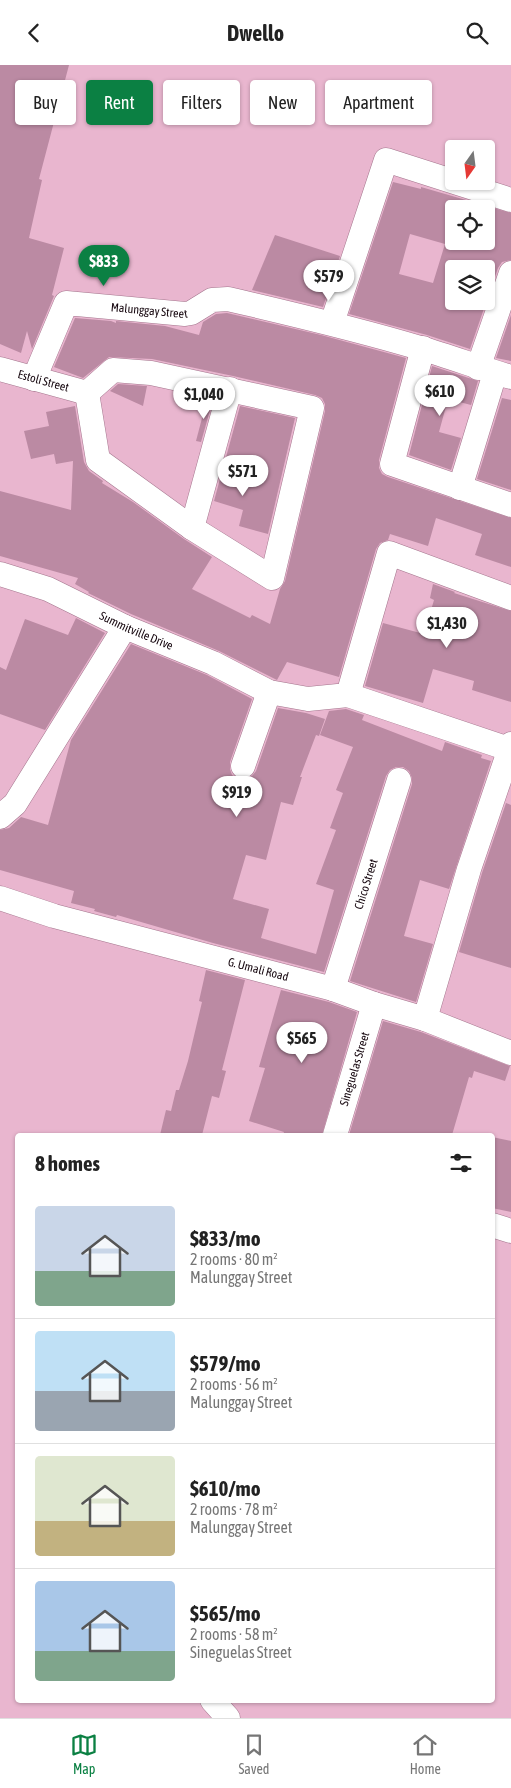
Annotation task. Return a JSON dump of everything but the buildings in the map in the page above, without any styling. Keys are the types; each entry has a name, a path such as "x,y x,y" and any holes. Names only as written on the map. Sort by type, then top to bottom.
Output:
{"street":[{"path":"332,323 386,160 511,199"},
{"path":"460,487 495,373 511,273"},
{"name":"Malunggay Street","path":"34,379 66,303 185,314 191,313 212,300 228,299 332,323 422,348 495,373"},
{"path":"422,348 392,464 511,505"},
{"name":"Estoli Street","path":"0,369 87,393"},
{"path":"113,370 151,373 312,408 272,577 192,528 98,460 87,393 113,370"},
{"path":"192,528 230,389"},
{"path":"425,1019 469,869 509,749 348,695 389,553 511,598"},
{"name":"Summitville Drive","path":"0,574 48,589 125,627 214,663 269,692 308,699 348,695"},
{"path":"0,817 15,804 125,627"},
{"path":"243,766 269,692"},
{"name":"Chico Street","path":"333,989 399,780"},
{"name":"G. Umali Road","path":"0,898 54,916 333,989 374,1004 425,1019 511,1053"},
{"name":"Sineguelas Street","path":"336,1133 374,1004"},
{"path":"495,1226 511,1231"},
{"path":"215,1703 228,1718"}]}
